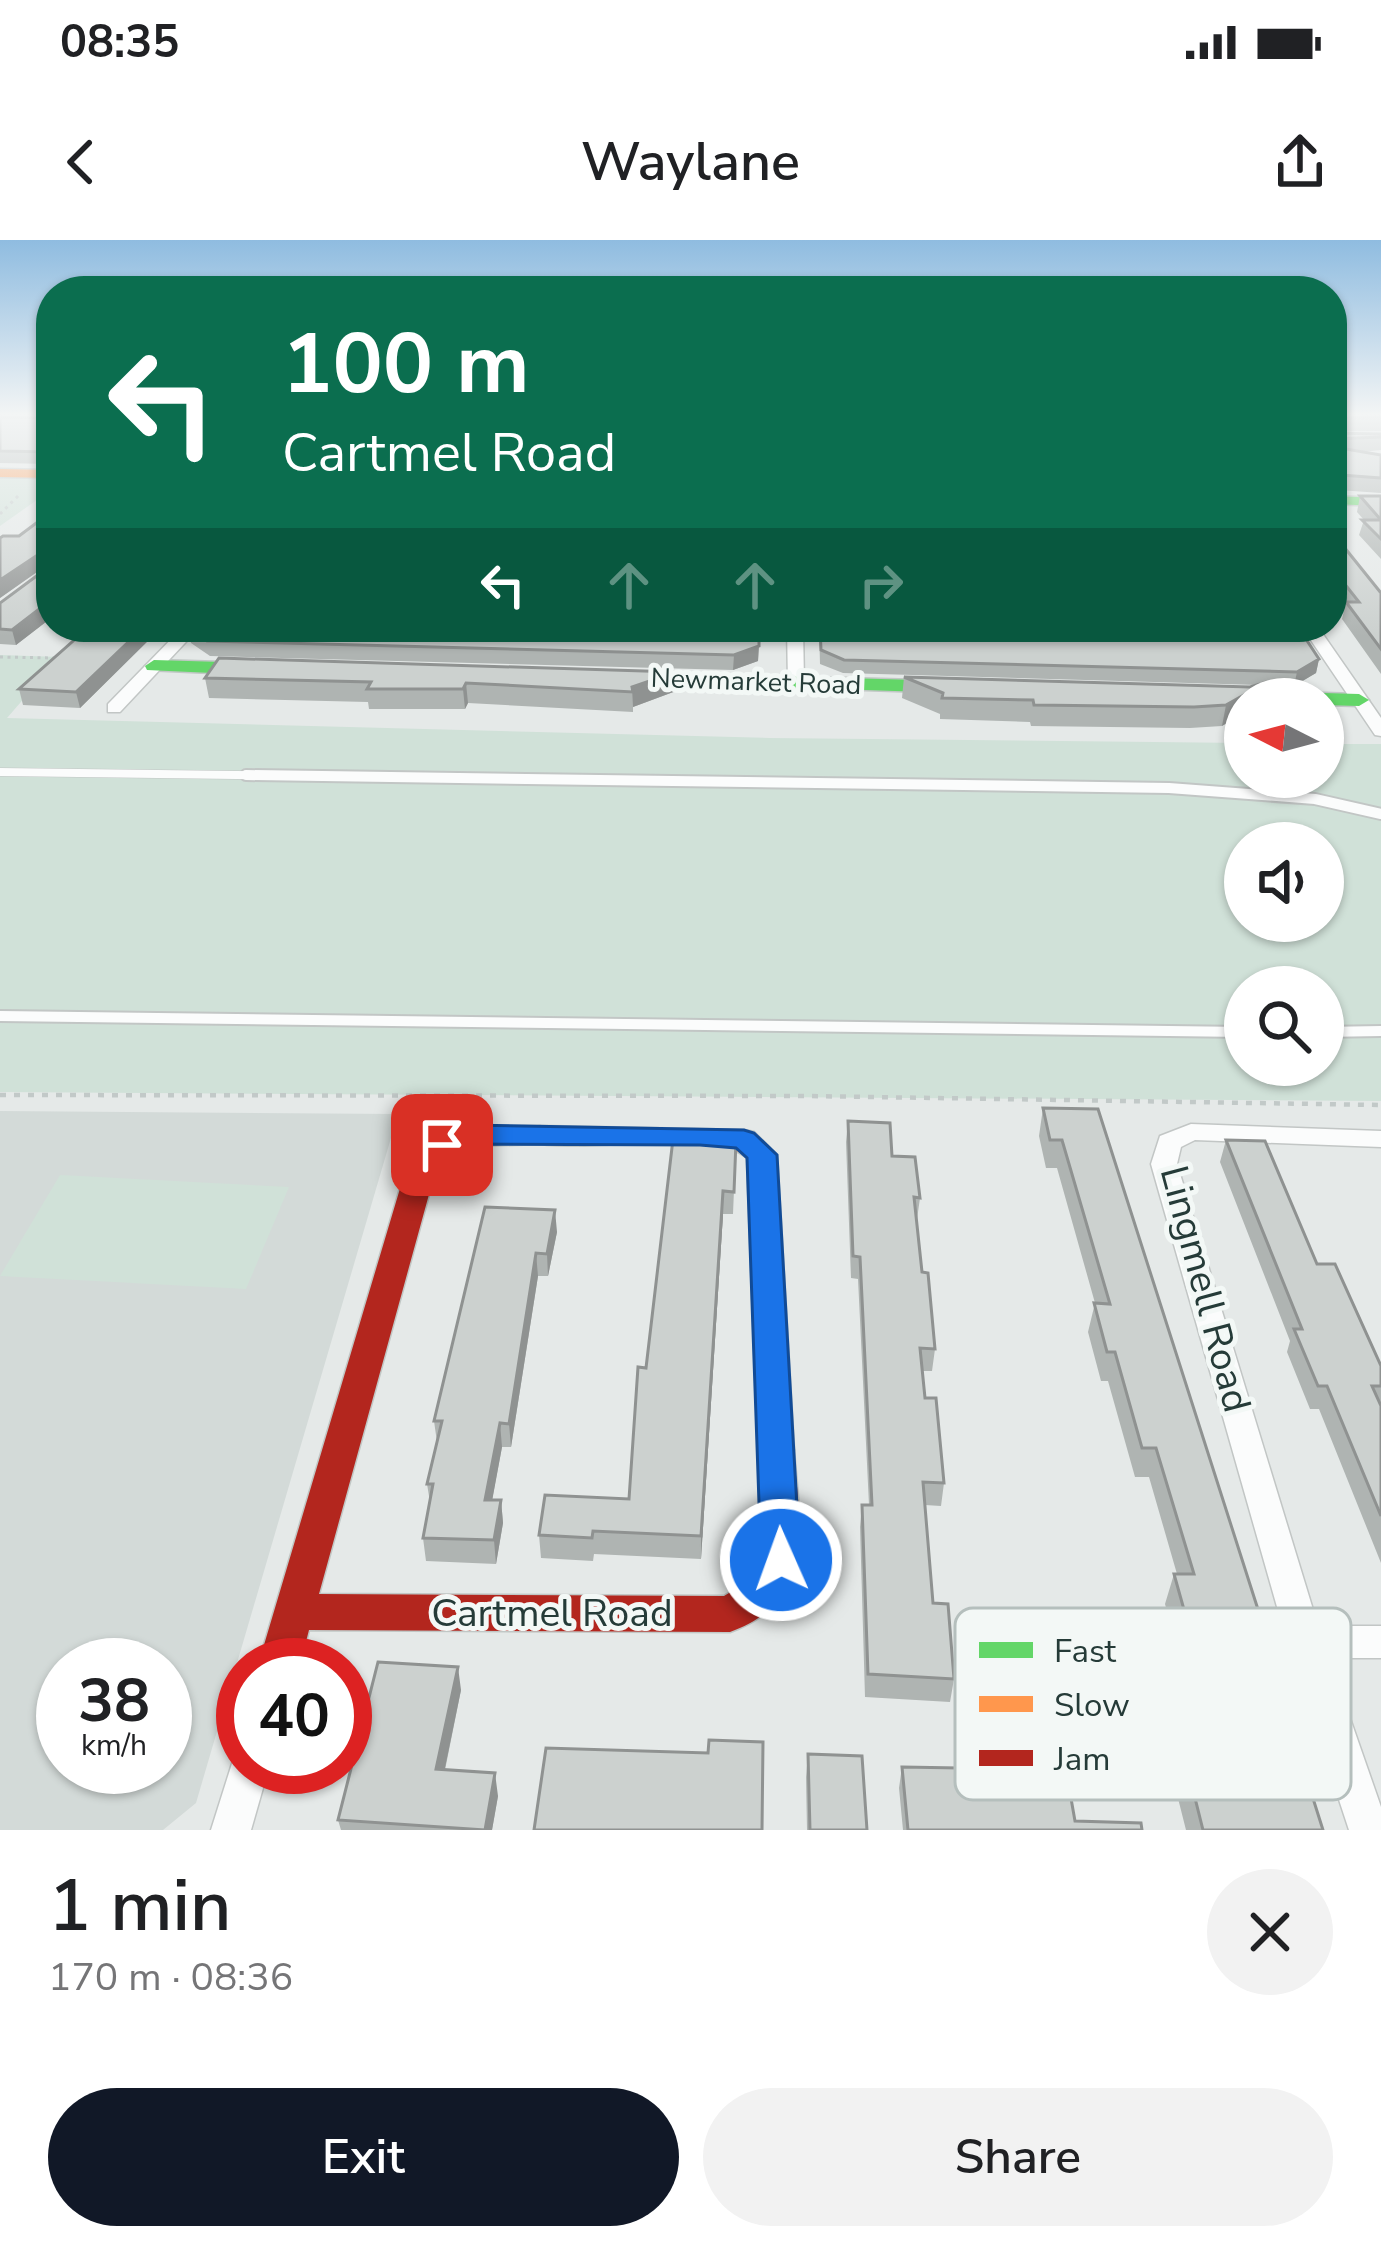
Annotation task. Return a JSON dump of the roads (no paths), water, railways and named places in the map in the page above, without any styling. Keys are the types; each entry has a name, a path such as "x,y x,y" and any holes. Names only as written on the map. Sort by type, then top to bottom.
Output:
{"street":[{"path":"1347,501 1381,502"},
{"path":"114,708 178,642"},
{"path":"795,642 796,682"},
{"path":"1320,642 1381,730"},
{"path":"154,667 296,670"},
{"name":"Newmarket Road","path":"605,678 983,688"},
{"path":"1195,695 1359,700"},
{"name":"Lingmell Road","path":"1295,1608 1164,1164 1169,1142 1191,1132 1381,1139"},
{"name":"Cartmel Road","path":"287,1638 422,1165 442,1145 468,1135 700,1135 744,1139 762,1155 781,1560 766,1592 730,1614 295,1612"},
{"name":"Lingmell Road","path":"1351,1777 1369,1830"},
{"path":"231,1830 241,1794"}],"lane":[{"path":"0,772 1169,788 1315,799 1381,814"},
{"path":"0,1016 1224,1032"},
{"path":"1344,1032 1381,1031"}]}
